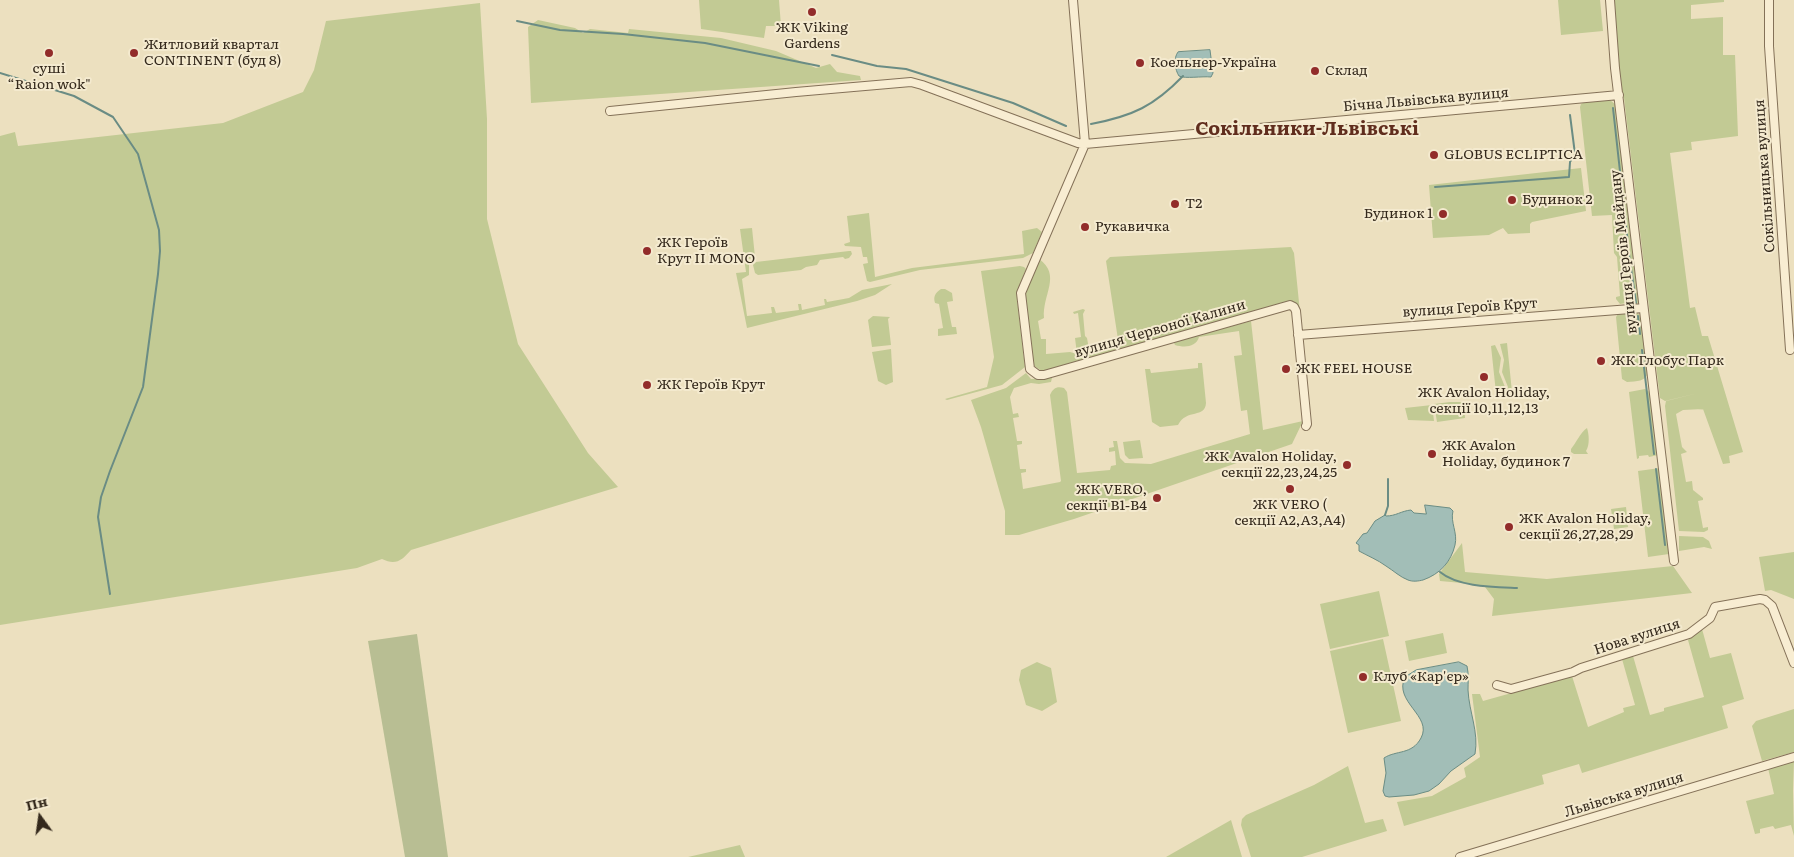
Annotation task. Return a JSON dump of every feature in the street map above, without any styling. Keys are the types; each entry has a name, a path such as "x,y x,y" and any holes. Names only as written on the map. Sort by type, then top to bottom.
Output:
{"street":[{"path":"610,111 911,82 1085,144 1073,0"},
{"name":"вулиця Героїв Майдану","path":"1610,0 1615,68 1620,95 1643,308 1674,561"},
{"name":"Сокільницька вулиця","path":"1769,0 1769,46 1790,350"},
{"name":"Бічна Львівська вулиця","path":"1085,144 1620,95"},
{"name":"вулиця Червоної Калини","path":"1085,144 1022,293 1030,369 1038,375 1044,375 1290,305 1296,311 1298,335"},
{"name":"вулиця Героїв Крут","path":"1298,335 1643,308"},
{"path":"1298,335 1306,426"},
{"name":"Нова вулиця","path":"1497,685 1510,689 1573,672 1689,634 1710,618 1715,607 1760,599 1766,600 1772,606 1794,663"},
{"name":"Львівська вулиця","path":"1460,857 1794,757"}],"green space":[{"path":"699,0 779,0 781,26 766,26 764,38 701,29"},
{"path":"1558,0 1600,0 1603,31 1561,35"},
{"path":"1613,0 1724,0 1724,2 1691,5 1691,19 1723,17 1723,55 1735,55 1738,136 1691,142 1692,150 1670,153 1690,308 1695,307 1702,336 1708,336 1743,452 1729,456 1730,463 1723,464 1703,409 1683,410 1676,414 1682,447 1687,452 1681,454 1686,482 1692,481 1693,490 1703,498 1703,500 1698,501 1703,528 1708,527 1708,530 1704,532 1679,531 1665,406 1666,401 1698,393 1665,401 1660,398 1624,98 1622,98"},
{"path":"480,3 487,119 487,219 518,344 588,453 618,487 411,550 402,559 395,562 382,559 357,568 0,625 0,136 15,132 18,146 223,123 303,92 314,70 326,21"},
{"path":"538,20 575,28 583,33 590,29 628,33 629,29 721,38 776,51 816,68 830,64 837,72 860,76 861,80 890,78 531,103 528,27"},
{"path":"1610,100 1616,105 1640,299 1637,304 1633,305 1632,302 1620,304 1616,299 1616,297 1620,296 1617,257 1614,253 1612,215 1592,216 1580,107 1581,104 1587,101"},
{"path":"1581,168 1586,211 1532,222 1530,224 1530,233 1508,234 1503,228 1489,235 1433,238 1429,185"},
{"path":"869,213 875,277 912,268 1024,254 1022,231 1037,228 1042,232 1033,253 1023,258 920,270 870,282 867,281 863,264 868,263 867,257 863,257 861,247 845,246 844,244 850,242 847,216"},
{"path":"752,228 755,257 749,259 749,275 742,279 747,316 772,313 771,307 774,307 776,313 799,310 798,304 801,304 802,310 825,305 824,299 827,302 849,298 862,290 892,284 875,295 857,301 747,328 736,273 746,272 740,229"},
{"path":"1291,247 1294,253 1302,332 1295,304 1289,301 1042,371 1034,366 1025,298 1028,285 1039,259 1046,265 1050,279 1044,318 1038,321 1041,339 1046,339 1046,354 1070,352 1077,354 1075,338 1081,337 1078,313 1074,314 1073,312 1083,309 1085,310 1083,314 1085,336 1090,355 1119,346 1106,261 1110,257"},
{"path":"851,251 852,254 849,258 820,260 817,265 801,270 758,275 755,273 753,265 756,262"},
{"path":"1020,266 1026,269 1017,292 1025,367 1002,385 945,399 987,387 994,357 981,271"},
{"path":"941,289 952,293 953,301 947,302 952,327 956,327 957,334 938,336 938,329 943,328 939,304 935,303 934,297"},
{"path":"1636,312 1641,316 1649,372 1643,379 1627,382 1622,379 1616,317 1618,314"},
{"path":"873,316 890,317 888,319 891,345 872,347 868,320"},
{"path":"1251,321 1263,430 1303,421 1292,444 1074,519 1019,535 1005,535 1005,511 981,427 971,400 1006,388 1026,373 1031,379 1052,378 1051,382 1031,383 1014,388 1010,397 1013,414 1018,413 1019,417 1013,418 1017,441 1022,441 1022,444 1017,445 1020,469 1026,469 1026,472 1021,473 1023,489 1061,481 1050,395 1057,387 1064,388 1067,392 1077,473 1110,470 1111,466 1116,465 1115,451 1109,452 1109,448 1114,447 1113,441 1117,441 1120,458 1125,463 1151,464 1250,434 1247,410 1241,411 1234,356 1242,355 1239,331 1199,337 1190,346 1179,346 1174,343"},
{"path":"1507,343 1512,392 1506,392 1508,387 1502,372 1504,360 1500,344"},
{"path":"1495,345 1501,358 1499,372 1505,387 1503,393 1496,393 1491,346"},
{"path":"891,349 893,382 886,385 878,381 872,352"},
{"path":"1198,363 1202,363 1205,408 1199,413 1186,417 1178,425 1160,427 1152,422 1145,369 1150,369 1151,373 1198,368"},
{"path":"1645,389 1651,393 1658,455 1649,457 1648,455 1639,456 1637,459 1629,392"},
{"path":"1464,402 1465,418 1437,422 1434,404"},
{"path":"1432,405 1434,421 1408,420 1405,408"},
{"path":"1587,428 1589,440 1586,451 1588,454 1574,454 1571,452 1571,449"},
{"path":"1140,440 1143,458 1129,459 1125,455 1123,442"},
{"path":"1660,468 1670,553 1648,557 1638,471"},
{"path":"1626,507 1628,527 1614,529 1611,509"},
{"path":"1679,536 1703,537 1709,541 1712,549 1704,547 1679,551"},
{"path":"1462,543 1465,572 1547,579 1673,566 1692,593 1492,616 1494,599 1485,587 1440,581 1439,574"},
{"path":"1794,552 1794,599 1771,590 1765,591 1759,557"},
{"path":"1379,591 1389,636 1330,649 1320,604"},
{"path":"1702,629 1710,658 1731,653 1744,699 1722,706 1728,728 1582,773 1579,764 1542,775 1544,784 1404,826 1397,802 1432,796 1466,777 1464,768 1480,757 1472,694 1480,694 1483,701 1572,676 1588,727 1624,712 1623,708 1635,705 1622,659 1633,656 1650,715 1664,711 1664,708 1704,697 1688,640"},
{"path":"1443,633 1447,653 1409,661 1405,641"},
{"path":"417,634 448,857 405,857 368,641"},
{"name":"Клуб «Кар'єр»","path":"1383,639 1401,721 1348,733 1330,651"},
{"path":"1037,662 1051,668 1057,702 1042,711 1026,705 1019,680 1021,670"},
{"path":"1794,709 1794,752 1762,761 1752,726 1756,721"},
{"path":"1794,760 1794,836 1791,825 1775,829 1773,826 1760,829 1760,833 1755,834 1746,801 1774,794 1768,768"},
{"path":"1348,766 1365,823 1383,819 1387,831 1302,857 1251,857 1241,825 1242,819 1246,815 1314,785"},
{"path":"1231,820 1242,857 1166,857"},
{"path":"740,845 745,857 688,857"}],"water":[{"path":"1210,50 1213,73 1211,77 1179,76 1175,64 1175,57 1178,52"},
{"path":"1425,505 1450,508 1453,511 1452,519 1456,541 1451,557 1440,571 1423,580 1410,581 1359,551 1359,545 1356,543 1363,534 1367,533 1375,521 1385,515 1393,515 1411,510 1414,513 1426,514"},
{"path":"1459,662 1467,666 1468,669 1468,690 1476,738 1475,754 1451,771 1439,784 1429,791 1414,795 1385,796 1383,791 1386,773 1384,758 1409,750 1421,738 1423,730 1422,723 1404,694 1405,677 1416,670"}],"waterway":[{"path":"517,21 560,30 623,34 705,43 819,66"},
{"path":"832,55 877,66 906,69 1013,103 1066,126"},
{"path":"0,73 74,96 113,117 138,154 159,230 158,274 143,387 110,471 101,497 98,517 110,594"},
{"path":"1091,124 1119,117 1142,108 1162,95 1183,76"},
{"path":"1613,108 1628,244"},
{"path":"1435,187 1569,177 1570,162 1575,154 1570,115"},
{"path":"1629,255 1636,303"},
{"path":"1638,316 1640,334"},
{"path":"1642,350 1654,454"},
{"path":"1656,469 1665,545"},
{"path":"1385,515 1388,506 1388,479"},
{"path":"1440,572 1456,581 1517,588"}],"place":[{"name":"ЖК Viking Gardens","path":"812,12"},
{"name":"суші “Raion wok\"","path":"49,53"},
{"name":"Житловий квартал CONTINENT (буд 8)","path":"134,53"},
{"name":"Коельнер-Україна","path":"1140,63"},
{"name":"Склад","path":"1315,71"},
{"name":"GLOBUS ECLIPTICA","path":"1434,155"},
{"name":"Будинок 2","path":"1512,200"},
{"name":"T2","path":"1175,204"},
{"name":"Будинок 1","path":"1443,214"},
{"name":"Рукавичка","path":"1085,227"},
{"name":"ЖК Героїв Крут ІІ MONO","path":"647,251"},
{"name":"ЖК Глобус Парк","path":"1601,361"},
{"name":"ЖК FEEL HOUSE","path":"1286,369"},
{"name":"ЖК Avalon Holiday, секції 10,11,12,13","path":"1484,377"},
{"name":"ЖК Героїв Крут","path":"647,385"},
{"name":"ЖК Avalon Holiday, будинок 7","path":"1432,454"},
{"name":"ЖК Avalon Holiday, секції 22,23,24,25","path":"1347,465"},
{"name":"ЖК VERO ( секції А2,А3,А4)","path":"1290,489"},
{"name":"ЖК VERO, секції В1-В4","path":"1157,498"},
{"name":"ЖК Avalon Holiday, секції 26,27,28,29","path":"1509,527"},
{"name":"Клуб «Кар'єр»","path":"1363,677"}],"district":[{"name":"Сокільники-Львівські","path":"1307,129"}]}
